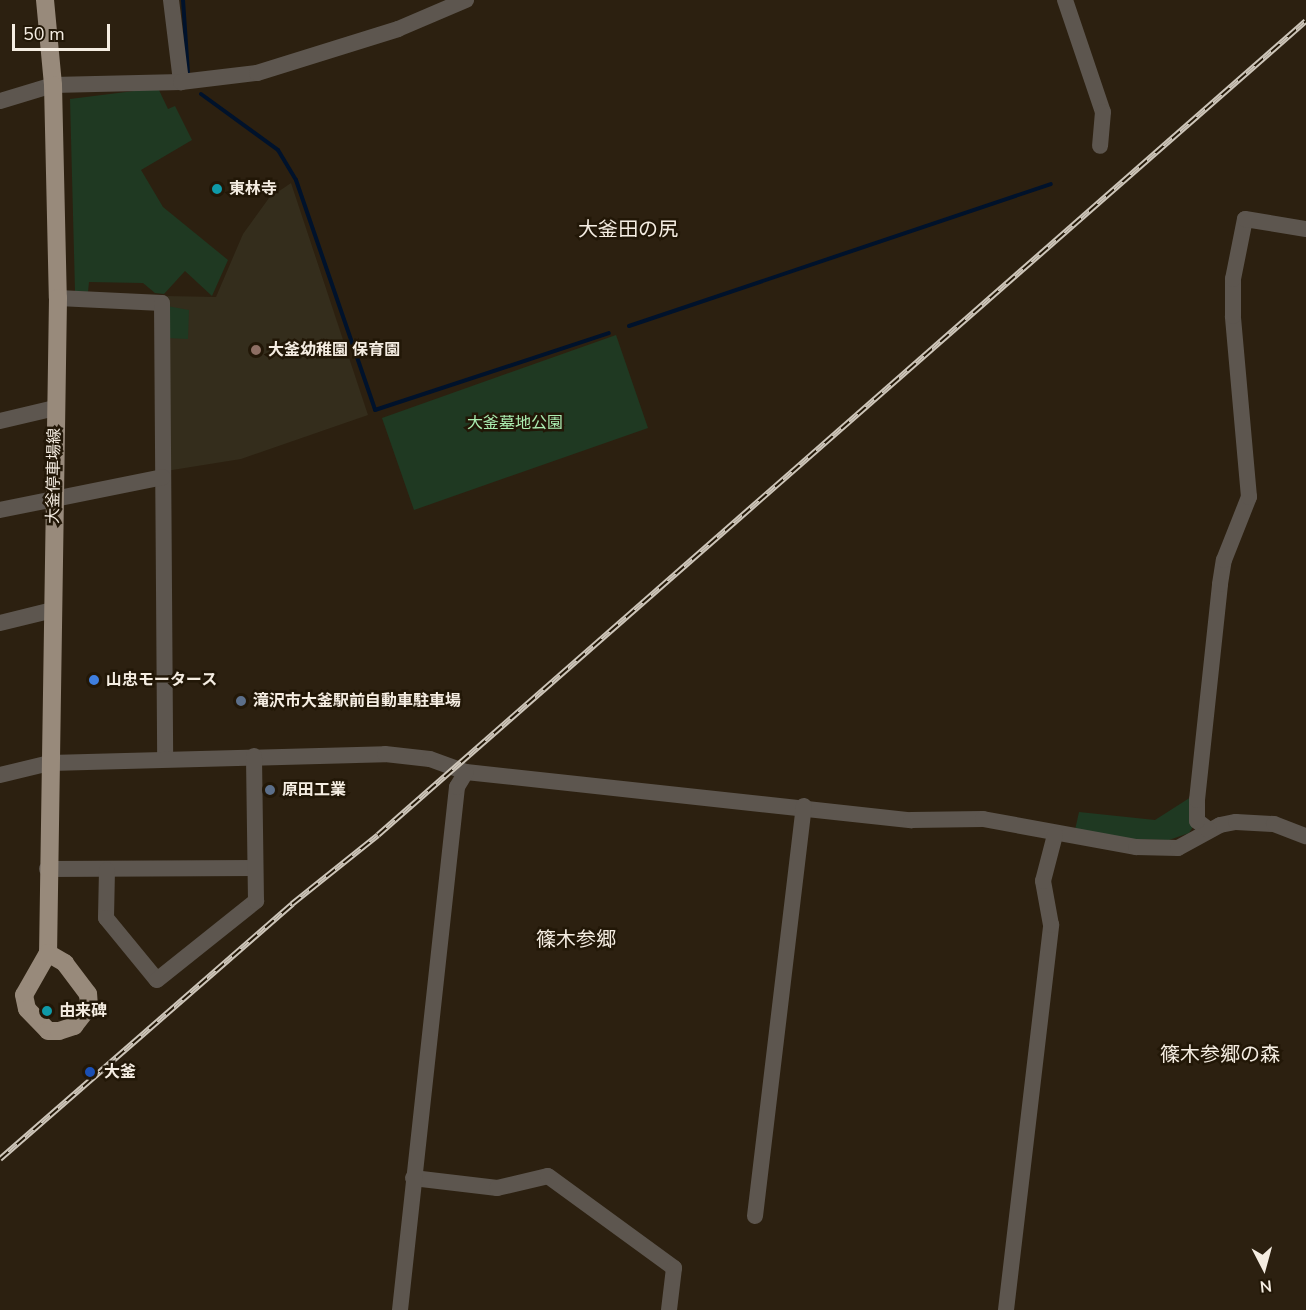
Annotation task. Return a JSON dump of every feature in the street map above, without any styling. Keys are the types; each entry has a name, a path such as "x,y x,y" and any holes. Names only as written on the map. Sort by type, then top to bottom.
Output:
{"main road":[{"name":"大釜停車場線","path":"45,0 53,85 58,298 47,869 48,953"}],"street":[{"path":"171,0 181,82"},
{"path":"0,101 53,85 181,82 257,73 398,29 466,0"},
{"path":"1065,0 1103,112 1100,146"},
{"path":"1209,830 1197,821 1197,800 1220,585 1224,560 1249,498 1233,316 1233,279 1245,219 1306,229"},
{"path":"58,298 162,303 165,759"},
{"path":"0,421 55,408"},
{"path":"0,510 53,497 163,477"},
{"path":"0,623 52,610"},
{"path":"0,775 50,763 385,754 430,759 466,772 804,806 911,820 983,819 1055,835 1160,849 1178,848 1209,830 1236,822 1289,827 1306,836"},
{"path":"107,870 106,918 158,980 236,913 250,909 256,901 254,756"},
{"path":"400,1310 457,787 466,772"},
{"path":"755,1216 804,806"},
{"path":"1006,1310 1051,925 1044,881 1055,835"},
{"path":"47,869 255,868"},
{"path":"413,1178 497,1188 548,1176 674,1268 669,1310"}],"shaded area":[{"name":"大釜幼稚園 保育園","path":"291,183 368,415 241,459 166,471 165,296 216,297 243,234 269,198"}],"green space":[{"path":"158,88 168,109 175,106 192,140 141,170 163,207 228,260 212,296 185,271 164,294 155,293 143,283 89,282 88,292 75,291 70,99"},
{"path":"167,306 189,310 188,339 166,338"},
{"name":"大釜墓地公園","path":"616,335 648,428 414,510 382,418"},
{"path":"1191,797 1193,827 1189,833 1169,840 1129,839 1075,830 1079,812 1155,820"}],"waterway":[{"path":"183,0 188,73"},
{"path":"201,94 278,150 296,180 375,410 609,333"},
{"path":"629,326 1051,184"}],"railway":[{"path":"0,1159 292,904 378,835 1306,21"}],"place":[{"name":"東林寺","path":"217,189"},
{"name":"大釜幼稚園 保育園","path":"256,350"},
{"name":"山忠モータース","path":"94,680"},
{"name":"滝沢市大釜駅前自動車駐車場","path":"241,701"},
{"name":"原田工業","path":"270,790"},
{"name":"由来碑","path":"47,1011"},
{"name":"大釜","path":"90,1072"}],"district":[{"name":"大釜田の尻","path":"628,229"},
{"name":"篠木参郷","path":"576,939"},
{"name":"篠木参郷の森","path":"1220,1054"}]}
